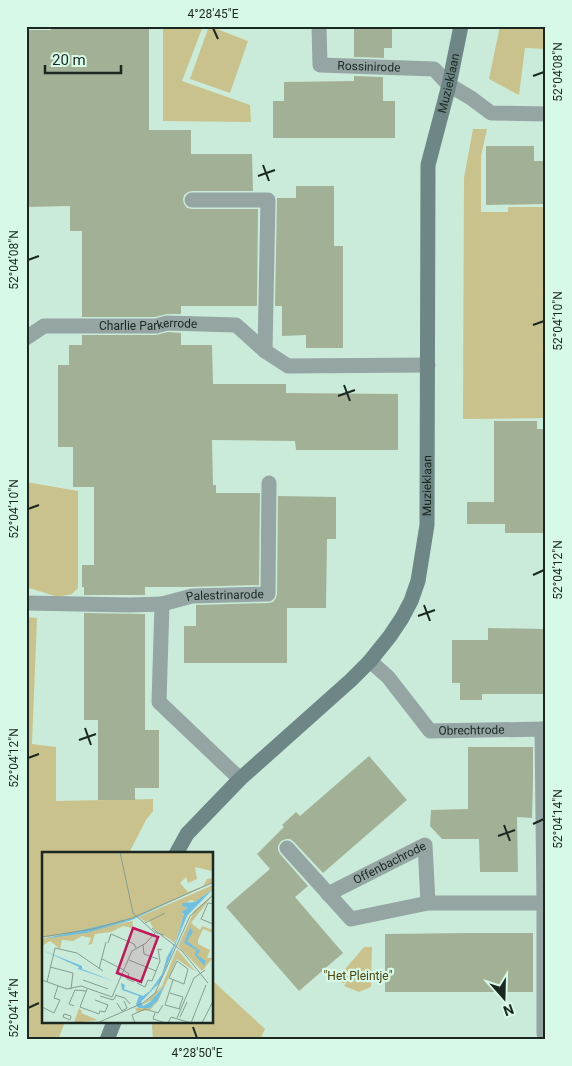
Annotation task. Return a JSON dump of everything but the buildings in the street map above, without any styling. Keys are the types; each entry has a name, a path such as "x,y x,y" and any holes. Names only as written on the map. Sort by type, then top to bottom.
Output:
{"street":[{"name":"Rossinirode","path":"319,26 320,65 434,69 449,85"},
{"name":"Muzieklaan","path":"177,852 187,834 240,778 370,661 390,636 411,601 418,580 427,525 428,165 449,85 461,26"},
{"path":"449,85 471,98 490,113 546,114"},
{"path":"192,200 268,200 266,351"},
{"name":"Charlie Parkerrode","path":"26,338 44,326 156,326 167,323 236,325 266,351 288,366 428,365"},
{"name":"Palestrinarode","path":"26,603 162,604 192,596 268,594 269,483"},
{"path":"162,604 159,702 240,778"},
{"name":"Obrechtrode","path":"370,661 388,677 430,731 544,729"},
{"path":"544,729 544,1034"},
{"name":"Offenbachrode","path":"328,894 426,845 428,903"},
{"path":"287,848 350,918 428,903 544,903"},
{"path":"107,1040 114,1024"},
{"path":"115,1024 117,1040"}],"green space":[{"path":"163,26 203,26 182,81 250,105 251,122 163,121"},
{"path":"209,26 248,41 230,93 190,79"},
{"path":"500,26 546,26 546,49 525,48 519,95 489,79"},
{"path":"473,129 487,129 481,156 481,212 508,212 508,207 546,207 546,418 463,419 464,178"},
{"path":"26,482 78,491 78,588 72,594 58,597 26,587"},
{"path":"26,617 37,618 32,744 56,747 56,801 153,799 153,811 146,820 130,852 42,852 42,1024 64,1024 58,1040 26,1040"},
{"name":"\"Het Pleintje\"","path":"364,947 372,947 371,987 359,992 344,986 346,983 342,983 340,975"},
{"path":"214,982 265,1029 260,1040 153,1040 152,1024 214,1024"}]}
